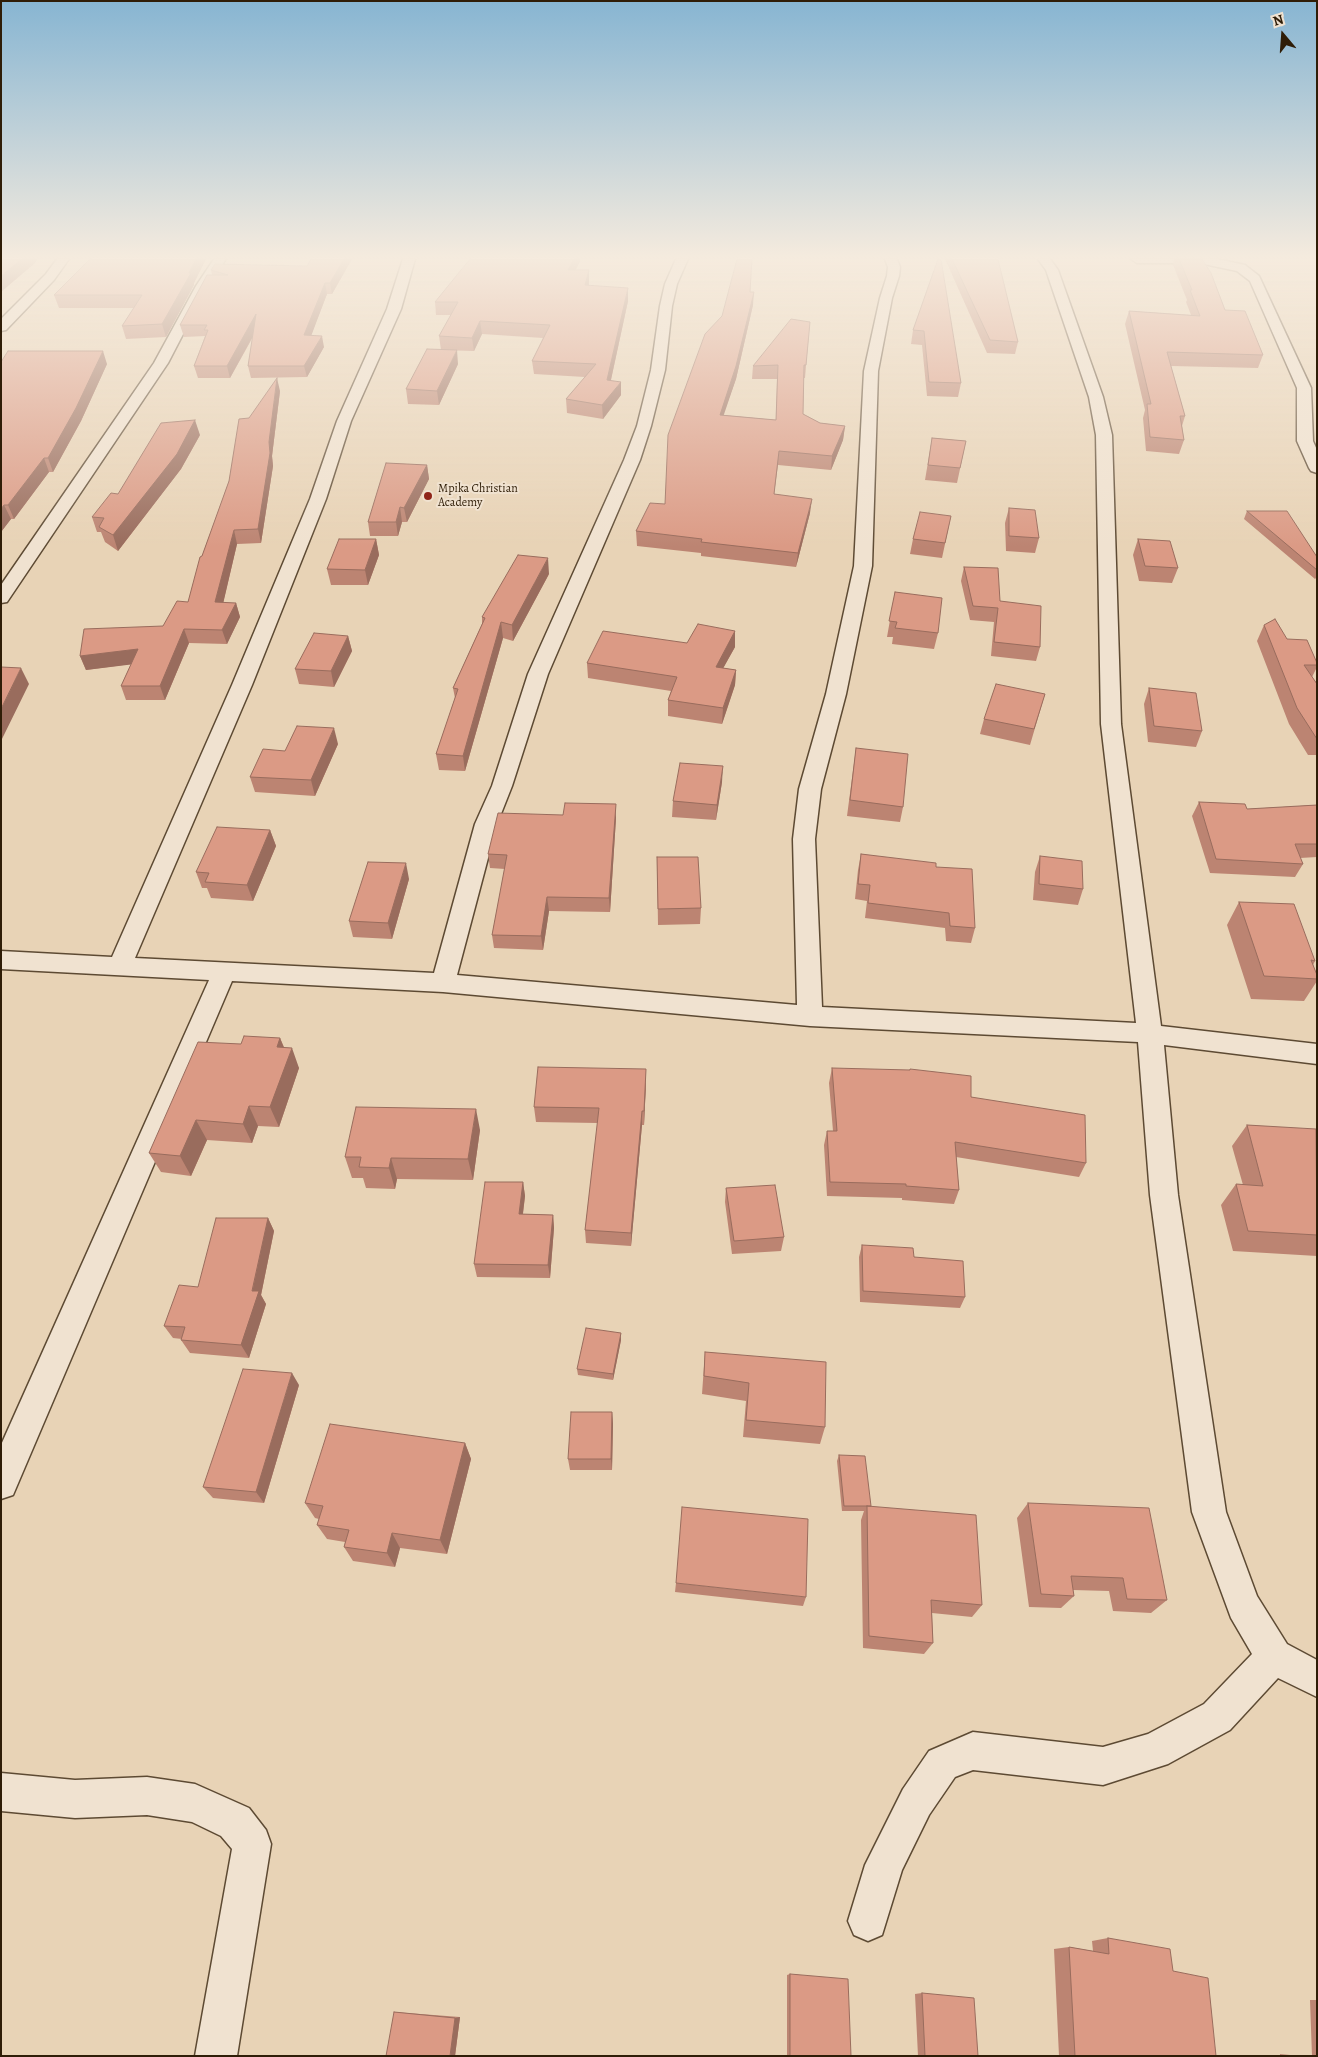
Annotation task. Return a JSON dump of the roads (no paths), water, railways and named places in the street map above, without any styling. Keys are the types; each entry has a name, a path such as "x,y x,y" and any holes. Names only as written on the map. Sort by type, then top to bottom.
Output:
{"street":[{"path":"1,598 165,355"},
{"path":"120,965 242,685 318,499 344,421 373,355"},
{"path":"443,983 486,824 502,786 538,674 632,460 644,426 660,355"},
{"path":"810,1016 804,839 810,789 836,694 863,566 871,371 874,355"},
{"path":"1081,355 1096,397 1104,435 1111,724 1150,1034 1164,1195 1209,1512 1243,1606 1274,1657 1317,1679"},
{"path":"1289,355 1304,388 1305,441 1317,468"},
{"path":"1,960 443,983 810,1016 1125,1031 1317,1054"},
{"path":"1,1483 224,972"},
{"path":"868,1921 884,1865 916,1802 942,1764 973,1751 1103,1766 1154,1752 1217,1717 1274,1657"},
{"path":"1,1792 75,1799 147,1796 195,1803 235,1822 252,1844 216,2056"}],"place":[{"name":"Mpika Christian Academy","path":"428,496"}]}
